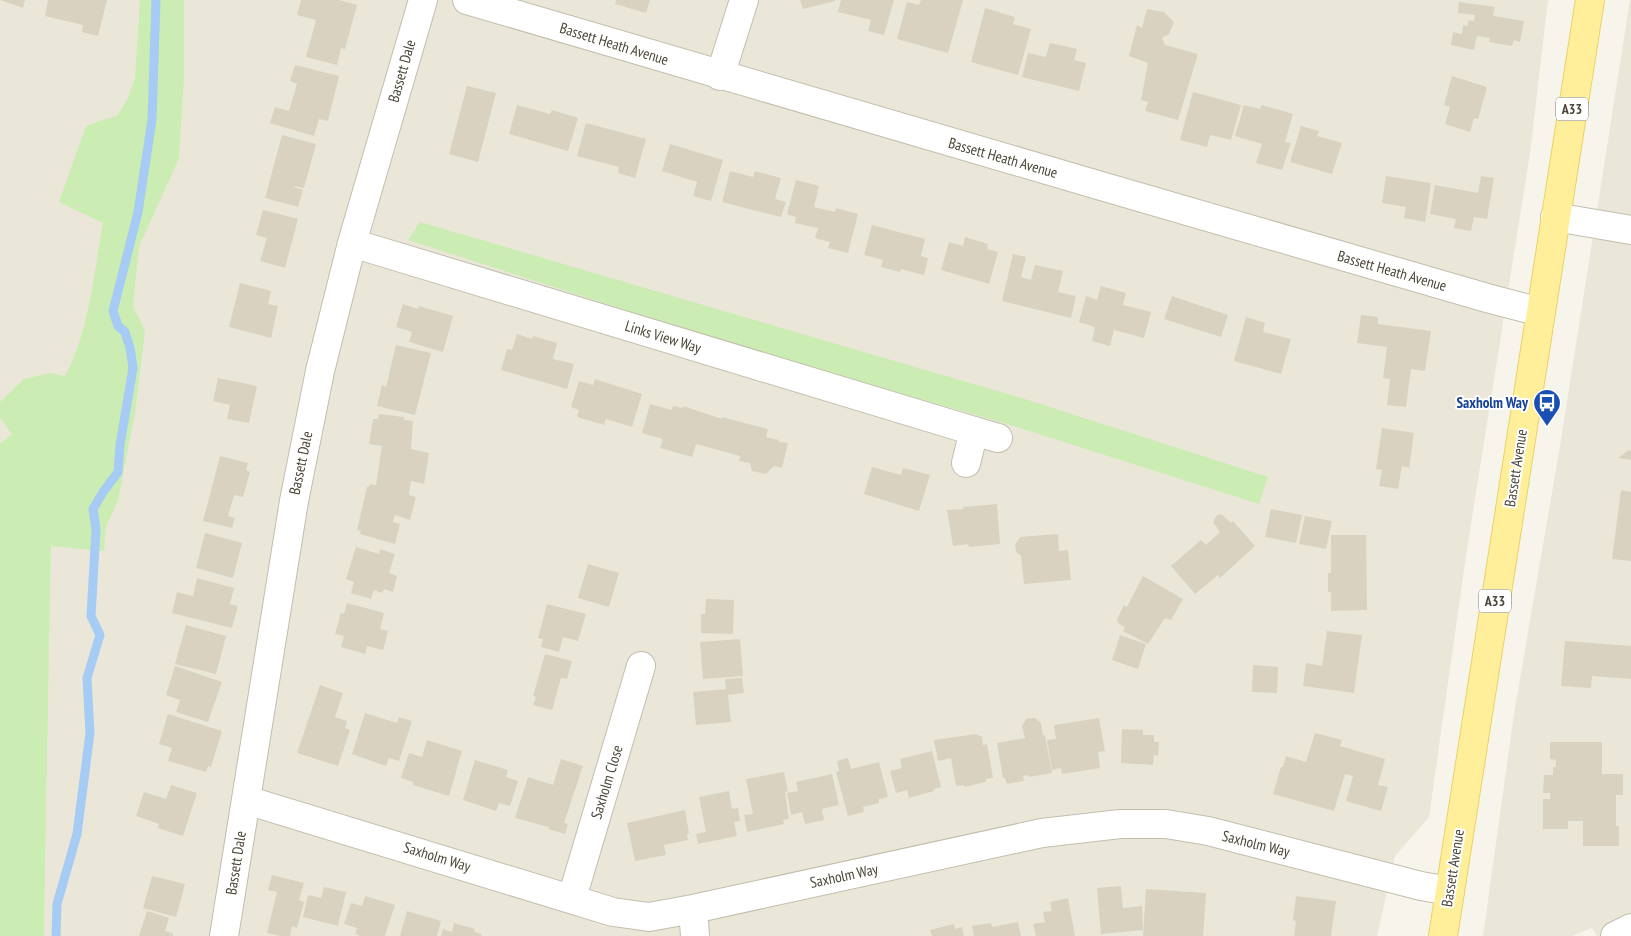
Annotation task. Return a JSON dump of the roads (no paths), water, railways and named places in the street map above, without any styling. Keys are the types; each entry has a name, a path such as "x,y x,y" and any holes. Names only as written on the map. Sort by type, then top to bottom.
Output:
{"main road":[{"name":"Bassett Avenue","path":"1443,936 1590,0"}],"street":[{"name":"Bassett Dale","path":"224,936 294,501 320,371 352,243 423,0"},
{"name":"Bassett Heath Avenue","path":"467,0 720,76 1540,312"},
{"path":"720,76 744,0"},
{"path":"1555,218 1631,230"},
{"name":"Links View Way","path":"352,243 986,434 966,463"},
{"name":"Saxholm Close","path":"572,898 641,666"},
{"name":"Saxholm Way","path":"246,800 613,912 649,917 1042,833 1120,824 1166,824 1208,831 1421,886 1450,891"},
{"path":"693,909 695,936"},
{"path":"1616,936 1631,928"}],"waterway":[{"path":"56,936 57,904 77,834 90,733 87,678 100,635 91,616 96,529 93,509 118,472 120,445 133,368 125,332 118,326 113,311 138,212 152,120 156,0"}],"place":[{"name":"Saxholm Way","path":"1547,427"}]}
